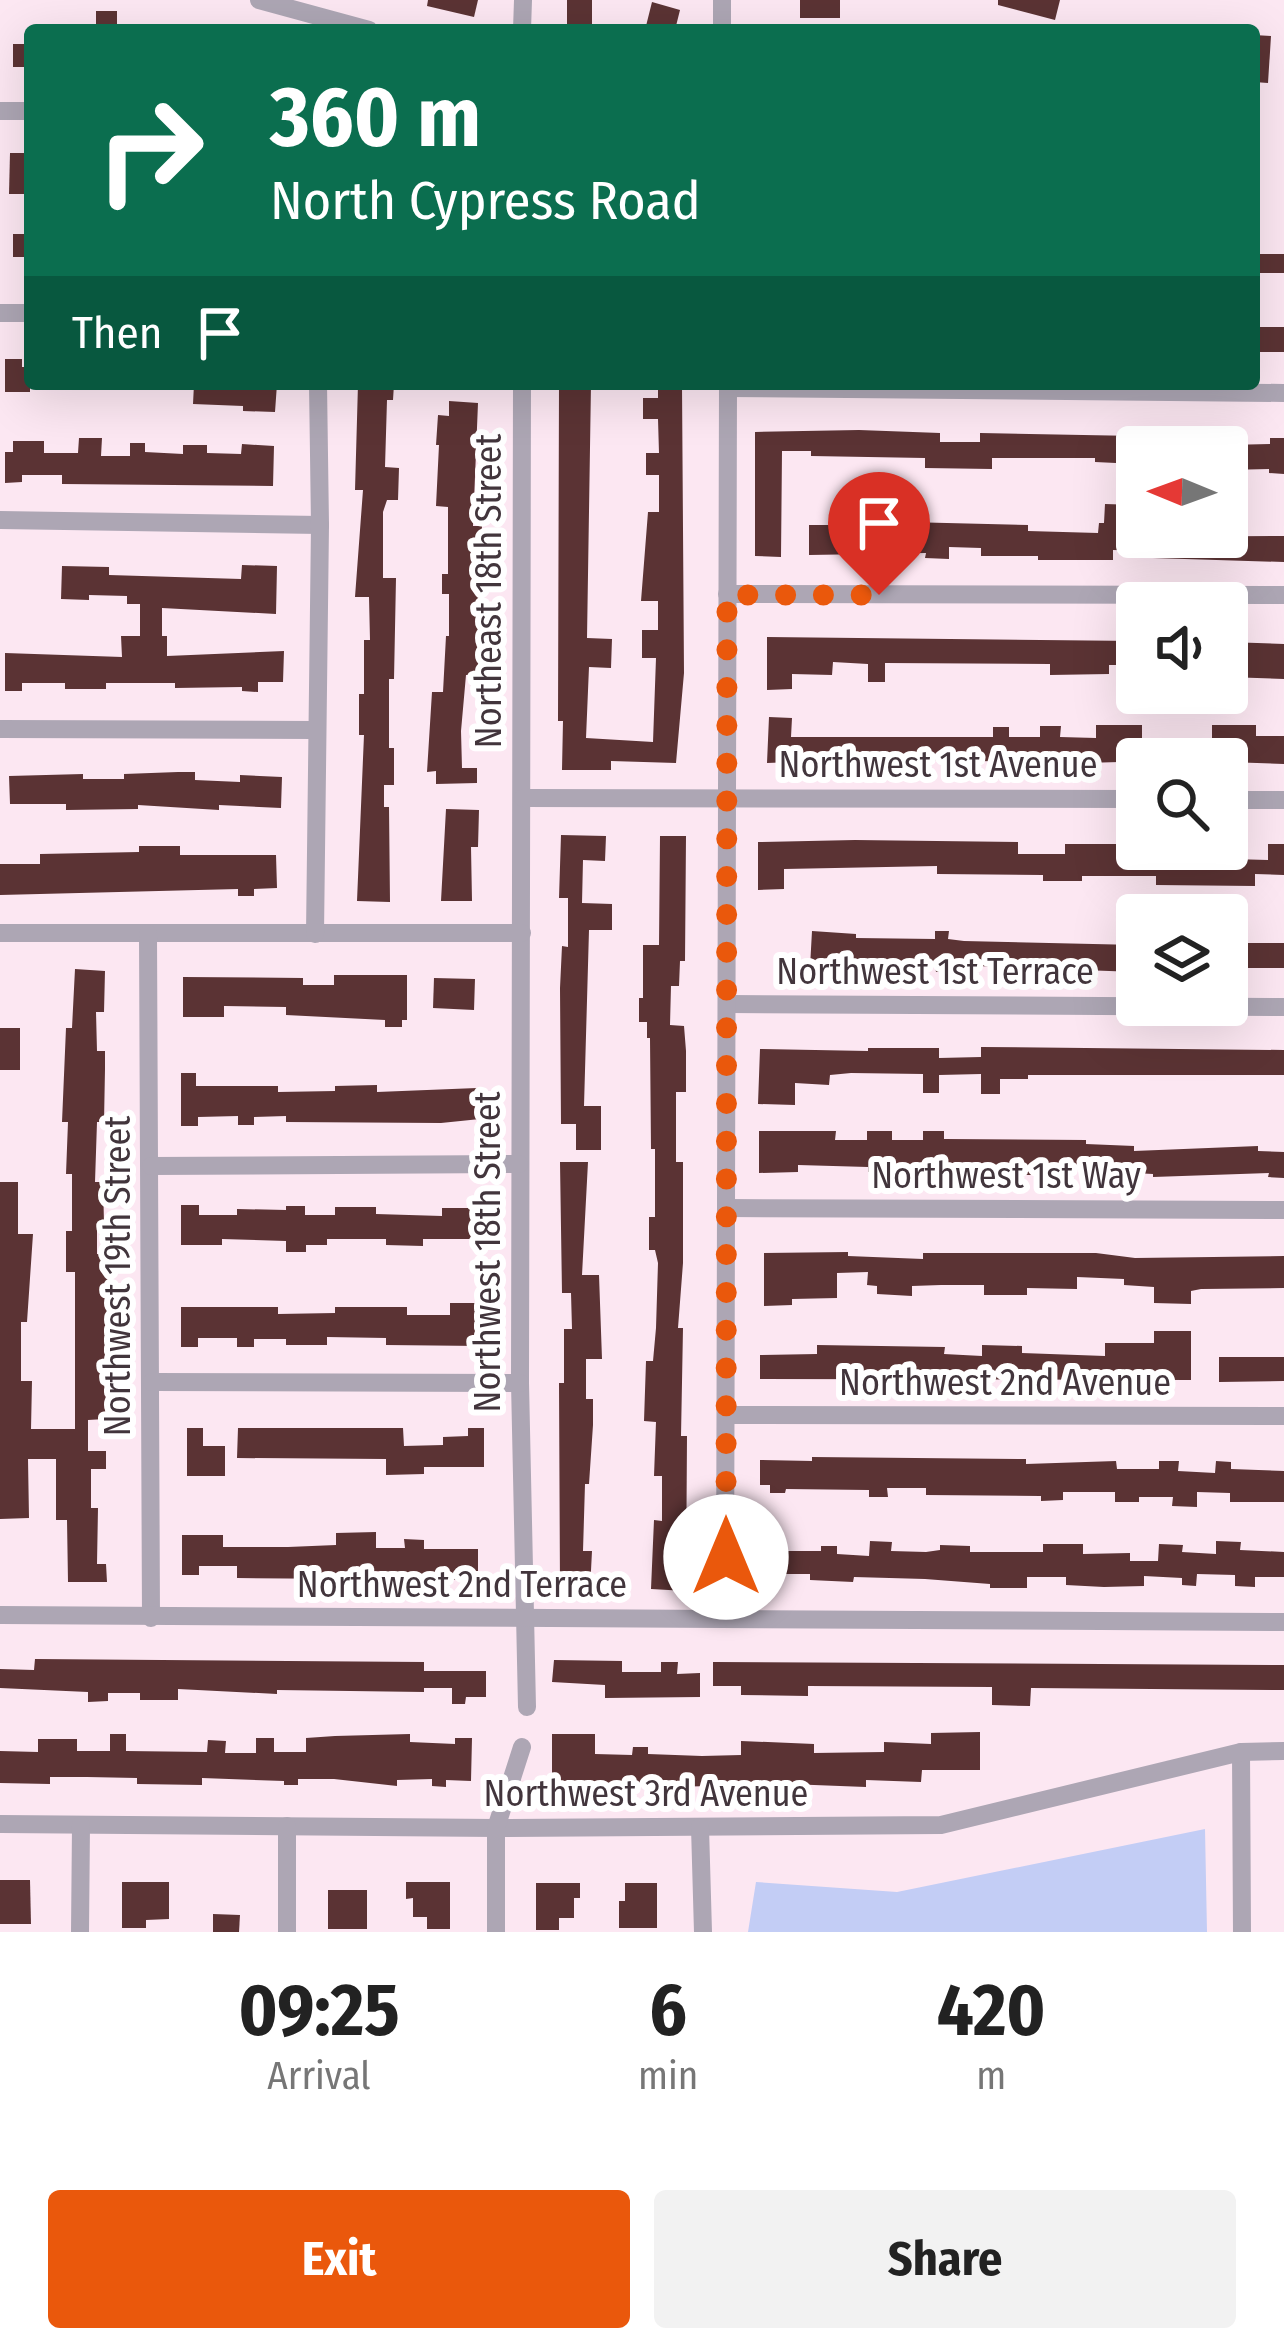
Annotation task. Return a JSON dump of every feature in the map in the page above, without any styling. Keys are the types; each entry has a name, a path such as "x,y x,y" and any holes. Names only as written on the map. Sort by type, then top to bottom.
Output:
{"street":[{"path":"259,0 312,23"},
{"path":"315,934 318,390"},
{"name":"Northeast 18th Street","path":"522,390 523,798"},
{"path":"725,1617 728,390"},
{"path":"1101,390 1284,393"},
{"path":"0,520 320,525"},
{"path":"727,595 1284,595"},
{"path":"0,729 315,730"},
{"name":"Northwest 1st Avenue","path":"523,798 1116,800"},
{"name":"Northwest 18th Street","path":"523,798 519,1164 526,1707"},
{"path":"1248,800 1284,800"},
{"path":"0,933 522,933"},
{"name":"Northwest 19th Street","path":"148,934 151,1618"},
{"name":"Northwest 1st Terrace","path":"729,1004 1284,1007"},
{"path":"151,1166 519,1164"},
{"name":"Northwest 1st Way","path":"727,1208 1284,1210"},
{"path":"152,1382 520,1383"},
{"name":"Northwest 2nd Avenue","path":"726,1415 1284,1416"},
{"name":"Northwest 2nd Terrace","path":"0,1615 1284,1622"},
{"path":"496,1932 496,1828 522,1747"},
{"name":"Northwest 3rd Avenue","path":"0,1824 941,1825 1241,1752 1284,1751"},
{"path":"1241,1752 1242,1932"},
{"path":"80,1932 81,1825"},
{"path":"287,1826 287,1932"},
{"path":"700,1827 703,1932"}],"water":[{"path":"1205,1829 1207,1932 748,1932 756,1882 897,1892"}],"building":[{"path":"428,0 478,0 474,17 427,6"},
{"path":"567,0 592,0 592,24 567,24"},
{"path":"800,0 840,0 840,18 800,18"},
{"path":"998,0 1060,0 1055,20 998,5"},
{"path":"652,2 680,10 676,24 646,24"},
{"path":"96,11 117,11 117,24 96,24"},
{"path":"1260,35 1271,36 1268,83 1260,82"},
{"path":"13,44 24,44 24,67 13,67"},
{"path":"10,153 24,153 24,194 9,194"},
{"path":"13,234 24,234 24,257 13,257"},
{"path":"1260,254 1284,254 1284,273 1260,273"},
{"path":"1260,327 1284,327 1284,352 1260,352"},
{"path":"5,359 22,359 24,390 30,392 5,392"},
{"path":"194,390 277,390 275,412 193,404"},
{"path":"358,390 394,390 393,400 387,400 385,467 399,468 398,500 387,500 383,512 383,578 396,578 394,679 389,679 394,785 384,785 384,807 389,807 390,902 357,901 364,735 359,735 359,694 364,694 364,640 370,640 369,597 355,597 363,490 355,490"},
{"path":"559,390 591,390 587,638 612,639 611,668 589,667 586,738 653,742 656,658 642,658 642,630 658,630 658,601 641,601 648,512 659,512 659,475 646,475 646,453 659,453 658,419 643,419 643,398 658,398 658,390 682,390 684,673 676,763 611,761 611,770 562,770 563,721 558,721"},
{"path":"449,401 478,403 473,526 482,526 478,675 466,675 461,731 462,768 477,768 477,783 436,784 436,771 427,772 432,692 443,692 449,594 442,594 442,574 448,574 448,507 436,506 436,445 438,415 449,416"},
{"path":"755,432 940,433 940,442 980,442 980,433 1116,436 1116,463 1095,462 1095,458 992,458 992,469 925,468 925,458 782,451 781,557 755,556"},
{"path":"79,438 102,438 101,456 130,456 130,443 145,443 145,452 183,454 183,445 207,445 207,453 241,454 242,444 274,446 273,486 62,484 62,475 22,475 22,482 5,483 5,452 13,452 13,441 44,441 44,453 78,453"},
{"path":"1270,438 1284,438 1284,474 1248,470 1248,445 1270,444"},
{"path":"1105,504 1116,504 1113,560 981,556 981,548 949,547 949,559 925,558 926,553 809,555 809,525 865,525 880,522 879,514 906,513 906,522 1028,525 1028,531 1098,533 1099,523 1104,523"},
{"path":"1248,536 1284,536 1284,562 1153,558 1248,558"},
{"path":"242,565 277,566 276,614 162,608 167,656 284,651 283,682 258,682 258,692 242,691 242,687 175,688 175,683 106,683 106,689 65,689 65,683 22,683 22,691 5,691 5,653 122,657 121,636 140,636 140,604 127,604 127,596 61,599 62,566 109,567 109,575 241,579"},
{"path":"767,637 1116,641 1116,665 1109,665 1109,674 1050,675 1050,664 885,663 885,682 868,682 868,664 833,662 832,675 792,674 792,689 767,690"},
{"path":"1248,643 1284,644 1284,679 1248,678"},
{"path":"769,717 792,718 791,737 993,737 993,727 1009,727 1009,737 1040,737 1040,726 1061,726 1060,737 1096,738 1096,725 1142,725 1142,738 1116,738 1116,762 867,759 767,763"},
{"path":"1212,725 1256,725 1256,736 1284,736 1284,764 1248,763 1248,738 1212,738"},
{"path":"195,772 195,780 282,777 281,808 138,805 138,809 66,810 66,804 10,804 9,776 83,774 83,779 124,779 124,774"},
{"path":"446,809 479,810 478,847 471,847 472,901 441,901"},
{"path":"561,835 606,836 605,861 583,860 582,903 612,904 612,930 589,930 584,1106 601,1106 601,1150 576,1150 576,1124 561,1124 560,988 562,946 568,947 568,898 559,898"},
{"path":"660,836 686,836 685,961 680,961 679,986 671,986 670,1025 684,1026 686,1051 686,1092 676,1092 676,1162 683,1162 678,1328 683,1328 681,1436 687,1436 686,1591 651,1589 654,1520 662,1521 662,1476 654,1476 656,1422 644,1421 646,1361 653,1361 656,1328 658,1263 655,1250 649,1250 649,1217 655,1217 650,1038 647,1022 639,1022 639,998 643,998 643,945 659,945"},
{"path":"758,842 1018,842 1018,854 1065,854 1065,844 1116,844 1116,870 1248,870 1248,859 1268,860 1268,844 1284,844 1284,875 1255,874 1255,886 1156,885 1156,876 1043,881 1043,875 937,874 937,866 784,869 784,889 758,890"},
{"path":"139,846 180,846 180,855 276,855 277,888 254,889 254,896 238,896 238,889 0,895 0,864 40,864 40,854 139,852"},
{"path":"812,931 856,934 856,938 935,939 935,931 949,931 948,939 964,941 1116,945 1116,971 948,965 948,972 936,972 935,965 864,965 864,961 829,959 829,968 810,967"},
{"path":"1248,943 1284,943 1284,968 1248,968"},
{"path":"75,969 105,971 104,1012 96,1012 97,1051 105,1051 105,1069 104,1122 97,1122 95,1182 103,1182 104,1223 97,1223 97,1254 106,1255 109,1282 105,1419 88,1420 88,1451 106,1451 106,1469 91,1469 91,1508 98,1508 97,1564 106,1564 107,1582 68,1582 67,1520 56,1520 56,1459 28,1459 29,1518 0,1519 0,1182 18,1182 18,1234 33,1234 27,1322 21,1322 21,1381 32,1381 31,1429 75,1429 75,1272 66,1272 72,1174 66,1174 68,1122 62,1122 66,1028 72,1028"},
{"path":"334,975 407,975 407,1020 402,1020 402,1027 385,1027 385,1020 286,1015 286,1007 224,1006 224,1017 183,1017 183,977 303,978 303,985 334,985"},
{"path":"434,978 475,979 474,1010 433,1008"},
{"path":"0,1028 20,1028 20,1070 0,1070"},
{"path":"981,1047 1284,1050 1284,1075 1028,1075 1028,1079 1000,1079 1000,1094 981,1094 981,1074 939,1075 939,1093 923,1093 923,1074 851,1073 830,1075 829,1085 795,1083 795,1105 758,1104 760,1049 939,1048 939,1058 981,1057"},
{"path":"181,1073 196,1073 196,1086 278,1086 278,1092 377,1085 377,1092 477,1088 480,1119 286,1122 286,1116 254,1117 254,1125 238,1125 238,1116 198,1117 198,1126 181,1126"},
{"path":"759,1131 836,1131 835,1140 867,1140 867,1131 892,1131 892,1140 923,1140 923,1131 944,1131 944,1139 1086,1140 1086,1144 1134,1146 1134,1151 1258,1146 1258,1151 1284,1152 1284,1178 1268,1177 1269,1173 1153,1177 1095,1171 1095,1166 1057,1165 1056,1175 990,1175 990,1165 939,1165 939,1175 923,1175 923,1165 882,1165 882,1171 868,1172 868,1167 798,1165 798,1172 759,1173"},
{"path":"560,1162 588,1162 582,1275 599,1275 602,1359 586,1359 586,1399 593,1399 593,1425 583,1551 592,1551 590,1590 560,1589 559,1383 564,1383 564,1329 572,1329 571,1293 562,1293"},
{"path":"181,1205 199,1205 199,1215 305,1206 305,1215 335,1215 335,1207 376,1207 376,1214 442,1216 442,1208 483,1208 484,1239 423,1239 423,1246 386,1245 386,1239 327,1239 327,1245 306,1245 306,1252 286,1252 286,1241 222,1239 222,1245 181,1245"},
{"path":"848,1252 848,1256 923,1259 923,1253 1284,1256 1284,1288 1201,1289 1191,1291 1191,1304 1154,1303 1154,1287 1124,1285 1124,1279 1077,1277 1077,1289 1027,1288 1027,1295 984,1295 984,1285 941,1285 912,1286 912,1296 877,1294 877,1286 867,1285 868,1272 837,1273 837,1298 792,1299 792,1305 764,1306 764,1253"},
{"path":"450,1303 481,1303 481,1346 386,1345 386,1338 327,1337 327,1345 254,1339 254,1347 237,1347 237,1338 198,1338 198,1347 181,1347 181,1307 278,1307 278,1314 335,1313 335,1307 407,1307 407,1315 450,1315"},
{"path":"1154,1331 1191,1331 1191,1380 760,1379 760,1355 817,1354 817,1345 945,1347 944,1354 982,1356 982,1345 1022,1346 1022,1353 1105,1356 1105,1343 1154,1343"},
{"path":"1219,1357 1284,1357 1284,1381 1219,1382"},
{"path":"187,1428 203,1428 203,1446 225,1446 225,1476 187,1476"},
{"path":"238,1428 403,1428 404,1446 443,1445 443,1437 468,1436 468,1428 484,1428 484,1467 424,1467 424,1474 386,1475 386,1459 237,1458"},
{"path":"812,1457 1026,1459 1026,1464 1116,1461 1117,1469 1159,1469 1159,1461 1179,1461 1178,1471 1215,1473 1216,1461 1231,1462 1231,1469 1284,1471 1284,1502 1230,1502 1230,1493 1197,1492 1197,1507 1172,1506 1173,1497 1115,1502 1115,1492 1063,1492 1063,1500 1041,1501 1041,1496 926,1495 926,1488 887,1488 888,1497 869,1497 869,1490 770,1493 770,1485 760,1485 760,1460 812,1461"},
{"path":"376,1532 376,1548 405,1548 404,1539 424,1540 424,1549 478,1549 478,1580 386,1579 386,1571 354,1572 354,1579 237,1578 237,1566 199,1566 199,1575 182,1575 182,1535 223,1535 223,1547 288,1547 336,1545 336,1533"},
{"path":"870,1541 892,1542 891,1551 926,1552 940,1550 940,1545 970,1546 970,1552 1043,1552 1043,1544 1083,1544 1083,1554 1130,1553 1130,1561 1158,1561 1159,1544 1183,1545 1182,1552 1216,1554 1216,1541 1241,1542 1240,1550 1284,1552 1284,1577 1255,1577 1255,1587 1235,1586 1235,1575 1197,1574 1196,1586 1182,1585 1182,1578 1144,1576 1144,1586 1104,1587 1066,1585 1066,1577 1027,1577 1027,1588 990,1588 990,1584 925,1579 854,1577 853,1582 810,1580 810,1574 757,1574 758,1551 821,1551 821,1546 837,1546 837,1554 869,1556"},
{"path":"35,1659 424,1662 424,1671 486,1671 486,1697 466,1697 465,1704 452,1704 452,1688 424,1688 424,1692 277,1690 277,1694 178,1689 178,1700 140,1700 140,1693 108,1693 108,1701 88,1702 88,1692 0,1688 0,1669 34,1670"},
{"path":"554,1660 622,1661 622,1672 661,1672 661,1662 678,1662 677,1674 700,1673 700,1697 605,1698 605,1685 552,1682"},
{"path":"713,1662 1284,1665 1284,1690 1031,1688 1030,1706 992,1705 992,1687 808,1686 808,1696 741,1695 741,1686 713,1686"},
{"path":"980,1732 980,1770 922,1770 921,1782 866,1780 866,1787 788,1784 788,1789 595,1782 595,1787 552,1787 552,1734 595,1734 595,1754 632,1755 633,1747 648,1747 648,1754 702,1756 741,1755 741,1741 814,1744 814,1753 884,1752 884,1742 931,1744 931,1733"},
{"path":"110,1734 126,1734 126,1751 207,1752 208,1740 226,1741 225,1753 256,1753 256,1738 274,1738 274,1752 306,1752 306,1738 410,1734 410,1742 455,1744 455,1738 472,1738 471,1781 446,1780 446,1787 432,1786 432,1779 397,1780 397,1786 334,1779 298,1779 298,1785 202,1778 202,1785 137,1784 137,1778 87,1777 50,1777 50,1784 0,1783 0,1751 38,1752 38,1739 77,1739 77,1751 110,1751"},
{"path":"0,1880 30,1880 31,1924 0,1924"},
{"path":"122,1882 169,1882 169,1919 146,1920 146,1928 122,1928"},
{"path":"406,1882 450,1882 450,1929 427,1929 427,1917 413,1917 413,1898 406,1899"},
{"path":"536,1883 580,1883 574,1918 559,1918 559,1930 536,1930"},
{"path":"625,1883 657,1883 657,1928 619,1928"},
{"path":"328,1890 367,1890 367,1929 328,1929"},
{"path":"213,1914 240,1915 239,1932 213,1932"}],"route":[{"path":"726,1557 727,595 879,595"}]}
